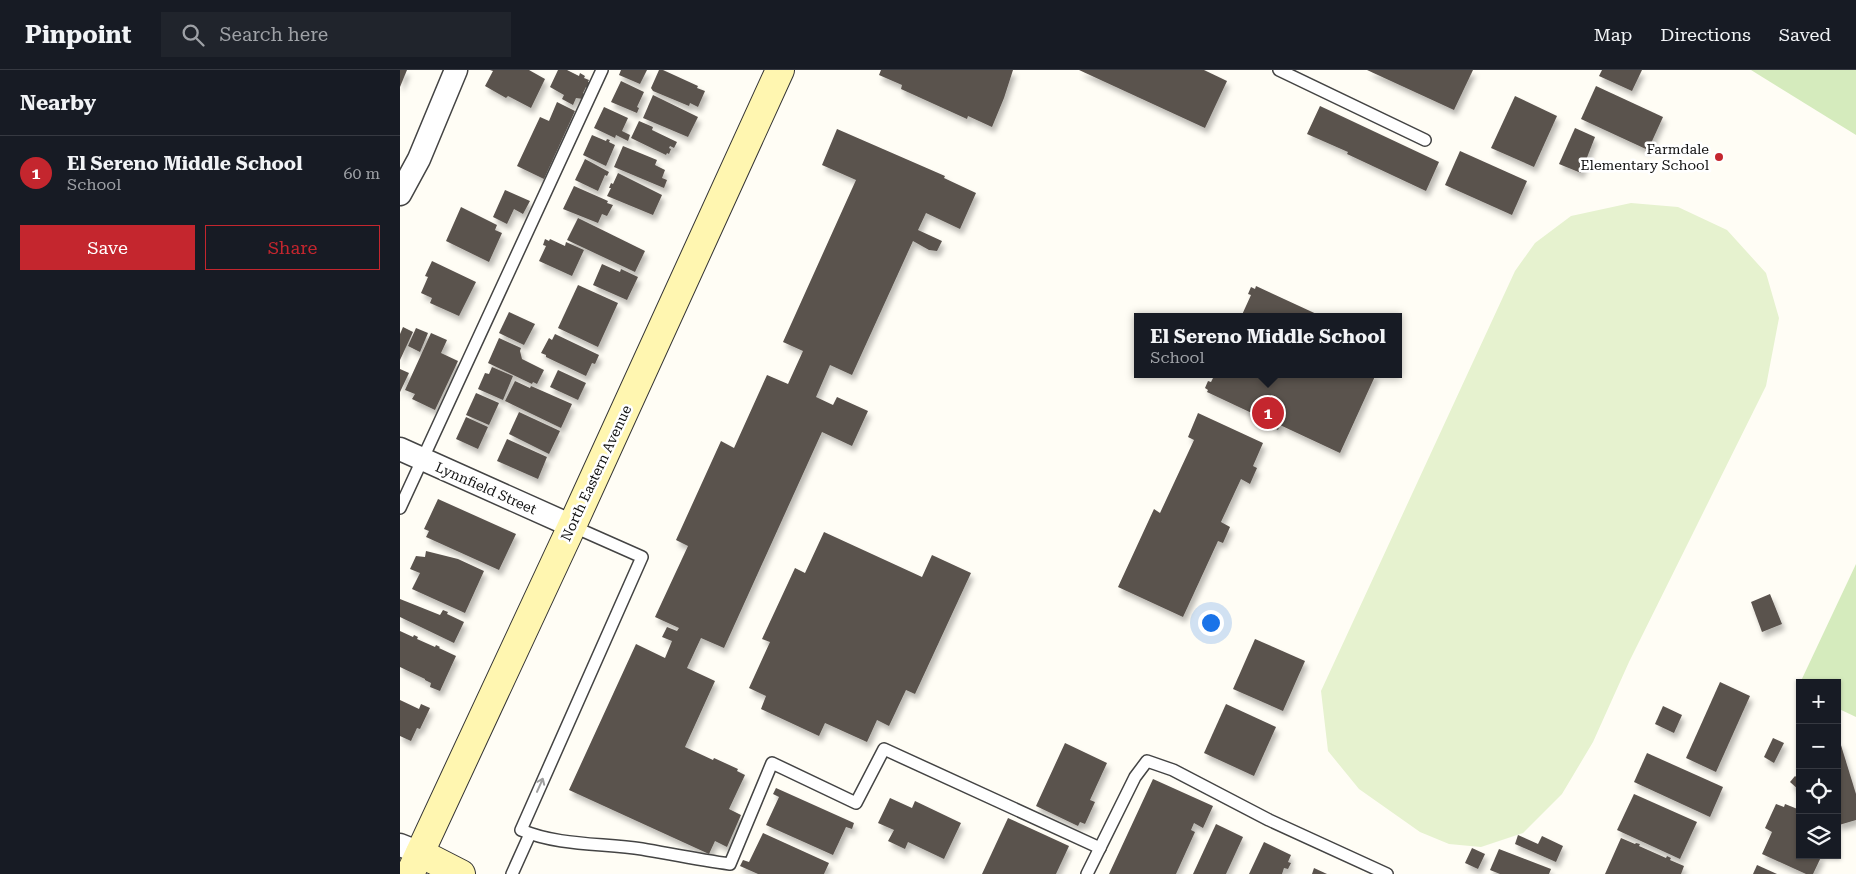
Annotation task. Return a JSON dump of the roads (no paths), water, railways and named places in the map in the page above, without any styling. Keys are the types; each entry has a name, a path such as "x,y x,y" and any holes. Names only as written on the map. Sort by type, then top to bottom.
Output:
{"main road":[{"name":"North Eastern Avenue","path":"410,857 572,526 780,70"},
{"path":"410,857 461,874"}],"street":[{"path":"400,194 418,159 456,70"},
{"name":"Lynnfield Street","path":"400,449 572,526"}],"lane":[{"path":"400,508 602,70"},
{"path":"1280,70 1425,140"},
{"path":"512,874 525,832 642,557 572,526"},
{"path":"525,832 541,838 642,849 724,869 730,864 772,763 856,803 884,749 1100,848"},
{"path":"1087,874 1134,777 1147,762 1174,770 1269,820 1387,874"}],"place":[{"name":"Farmdale Elementary School","path":"1719,157"},
{"name":"El Sereno Middle School","path":"1268,413"}]}
